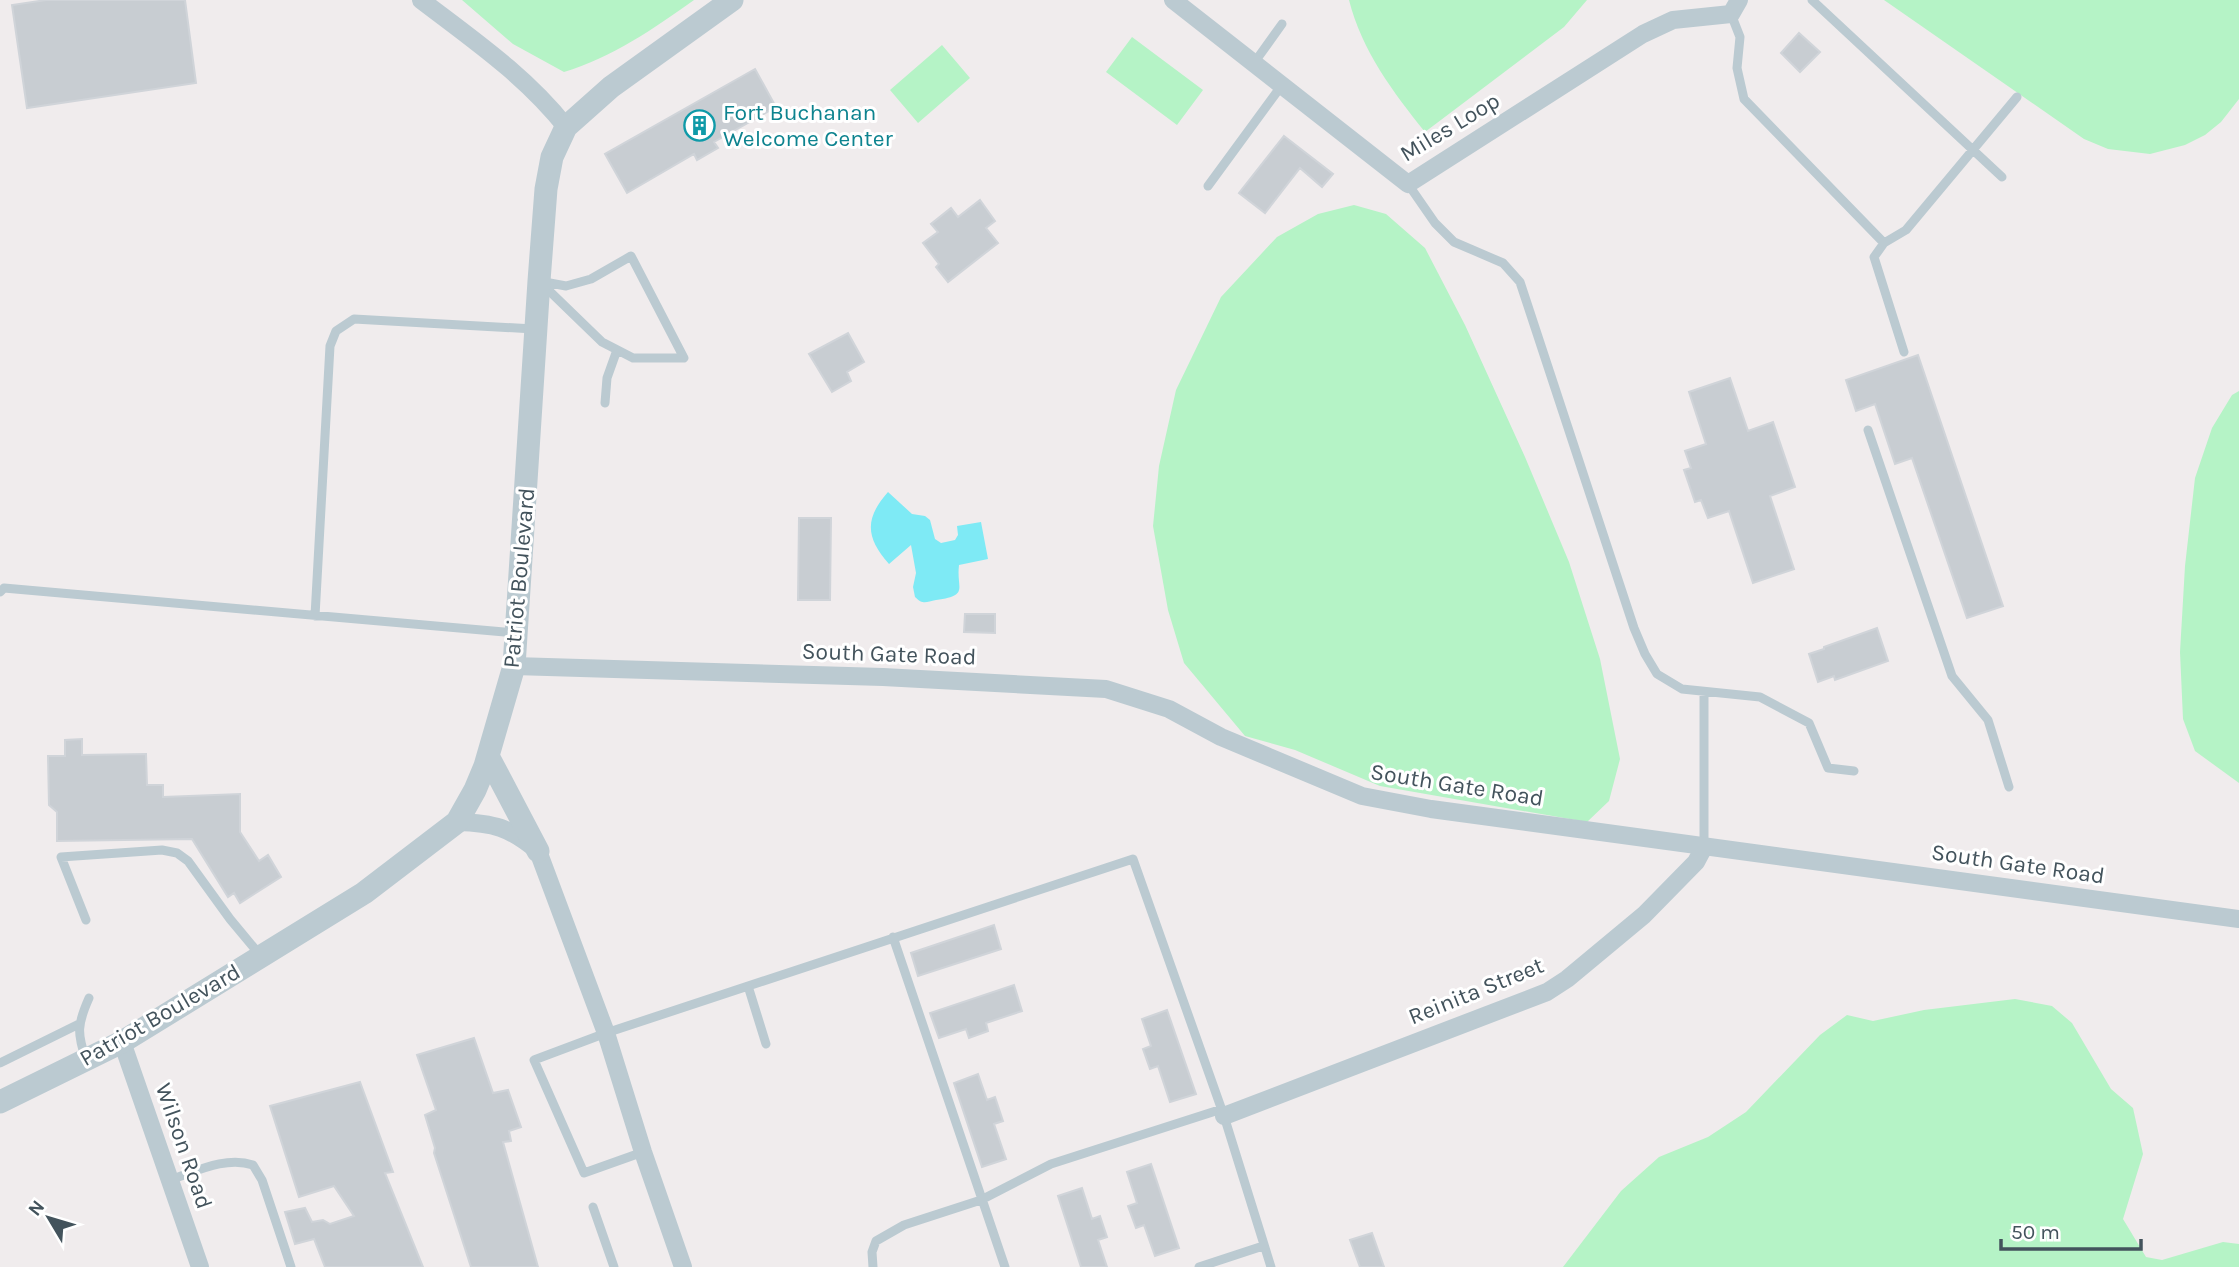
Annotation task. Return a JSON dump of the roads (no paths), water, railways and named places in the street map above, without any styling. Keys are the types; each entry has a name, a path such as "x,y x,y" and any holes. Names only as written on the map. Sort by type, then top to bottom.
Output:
{"street":[{"path":"421,0 544,98 566,127"},
{"name":"Patriot Boulevard","path":"0,1102 122,1042 364,893 457,822 475,790 489,752 514,666 546,189 552,157 566,127 611,87 732,0"},
{"name":"Miles Loop","path":"1173,0 1408,184 1643,34 1673,20 1735,7"},
{"name":"South Gate Road","path":"514,666 883,677 1105,689 1169,709 1220,737 1362,796 1431,809 2239,919"},
{"path":"489,752 538,851 606,1033 683,1267"},
{"path":"457,822 489,823 506,828 538,851"},
{"name":"Reinita Street","path":"1223,1112 1547,992 1567,979 1644,915 1696,862 1704,847"},
{"name":"Wilson Road","path":"122,1042 200,1267"}],"lane":[{"path":"1812,0 2002,177"},
{"path":"1735,7 1740,37 1737,68 1744,100 1884,243"},
{"path":"1254,63 1282,24"},
{"path":"1208,186 1282,85"},
{"path":"1903,352 1874,257 1884,243 1906,230 2017,97"},
{"path":"1408,184 1435,223 1454,242 1503,263 1520,282 1634,628 1657,674 1682,689 1760,697 1809,723 1828,768 1854,771"},
{"path":"631,256 684,358 633,358 602,342 540,281 566,286 591,279 631,256"},
{"path":"314,616 330,346 336,331 354,319 536,329"},
{"path":"606,403 607,378 617,350"},
{"path":"1868,430 1952,676 1988,720 2009,787"},
{"path":"0,592 4,588 518,633"},
{"path":"1704,693 1704,847"},
{"path":"86,920 61,858 162,849 177,853 188,861 261,956"},
{"path":"643,1152 584,1173 534,1060 606,1033 1133,859 1223,1112 1270,1267"},
{"path":"893,937 1005,1267"},
{"path":"748,986 766,1044"},
{"path":"86,1060 78,1035 79,1024 89,998"},
{"path":"0,1063 79,1024"},
{"path":"873,1267 872,1252 876,1241 904,1226 981,1200 1051,1164 1223,1112"},
{"path":"170,1180 226,1162 240,1161 253,1165 262,1180 291,1267"},
{"path":"593,1207 614,1267"},
{"path":"1199,1267 1263,1246"}],"water":[{"path":"888,492 912,514 925,516 930,520 935,539 941,543 955,540 958,535 957,526 981,522 988,559 959,565 959,590 954,596 925,602 915,597 913,587 916,573 911,545 889,564 881,555 872,537 871,528 875,511"}],"place":[{"name":"Fort Buchanan Welcome Center","path":"700,125"}]}
